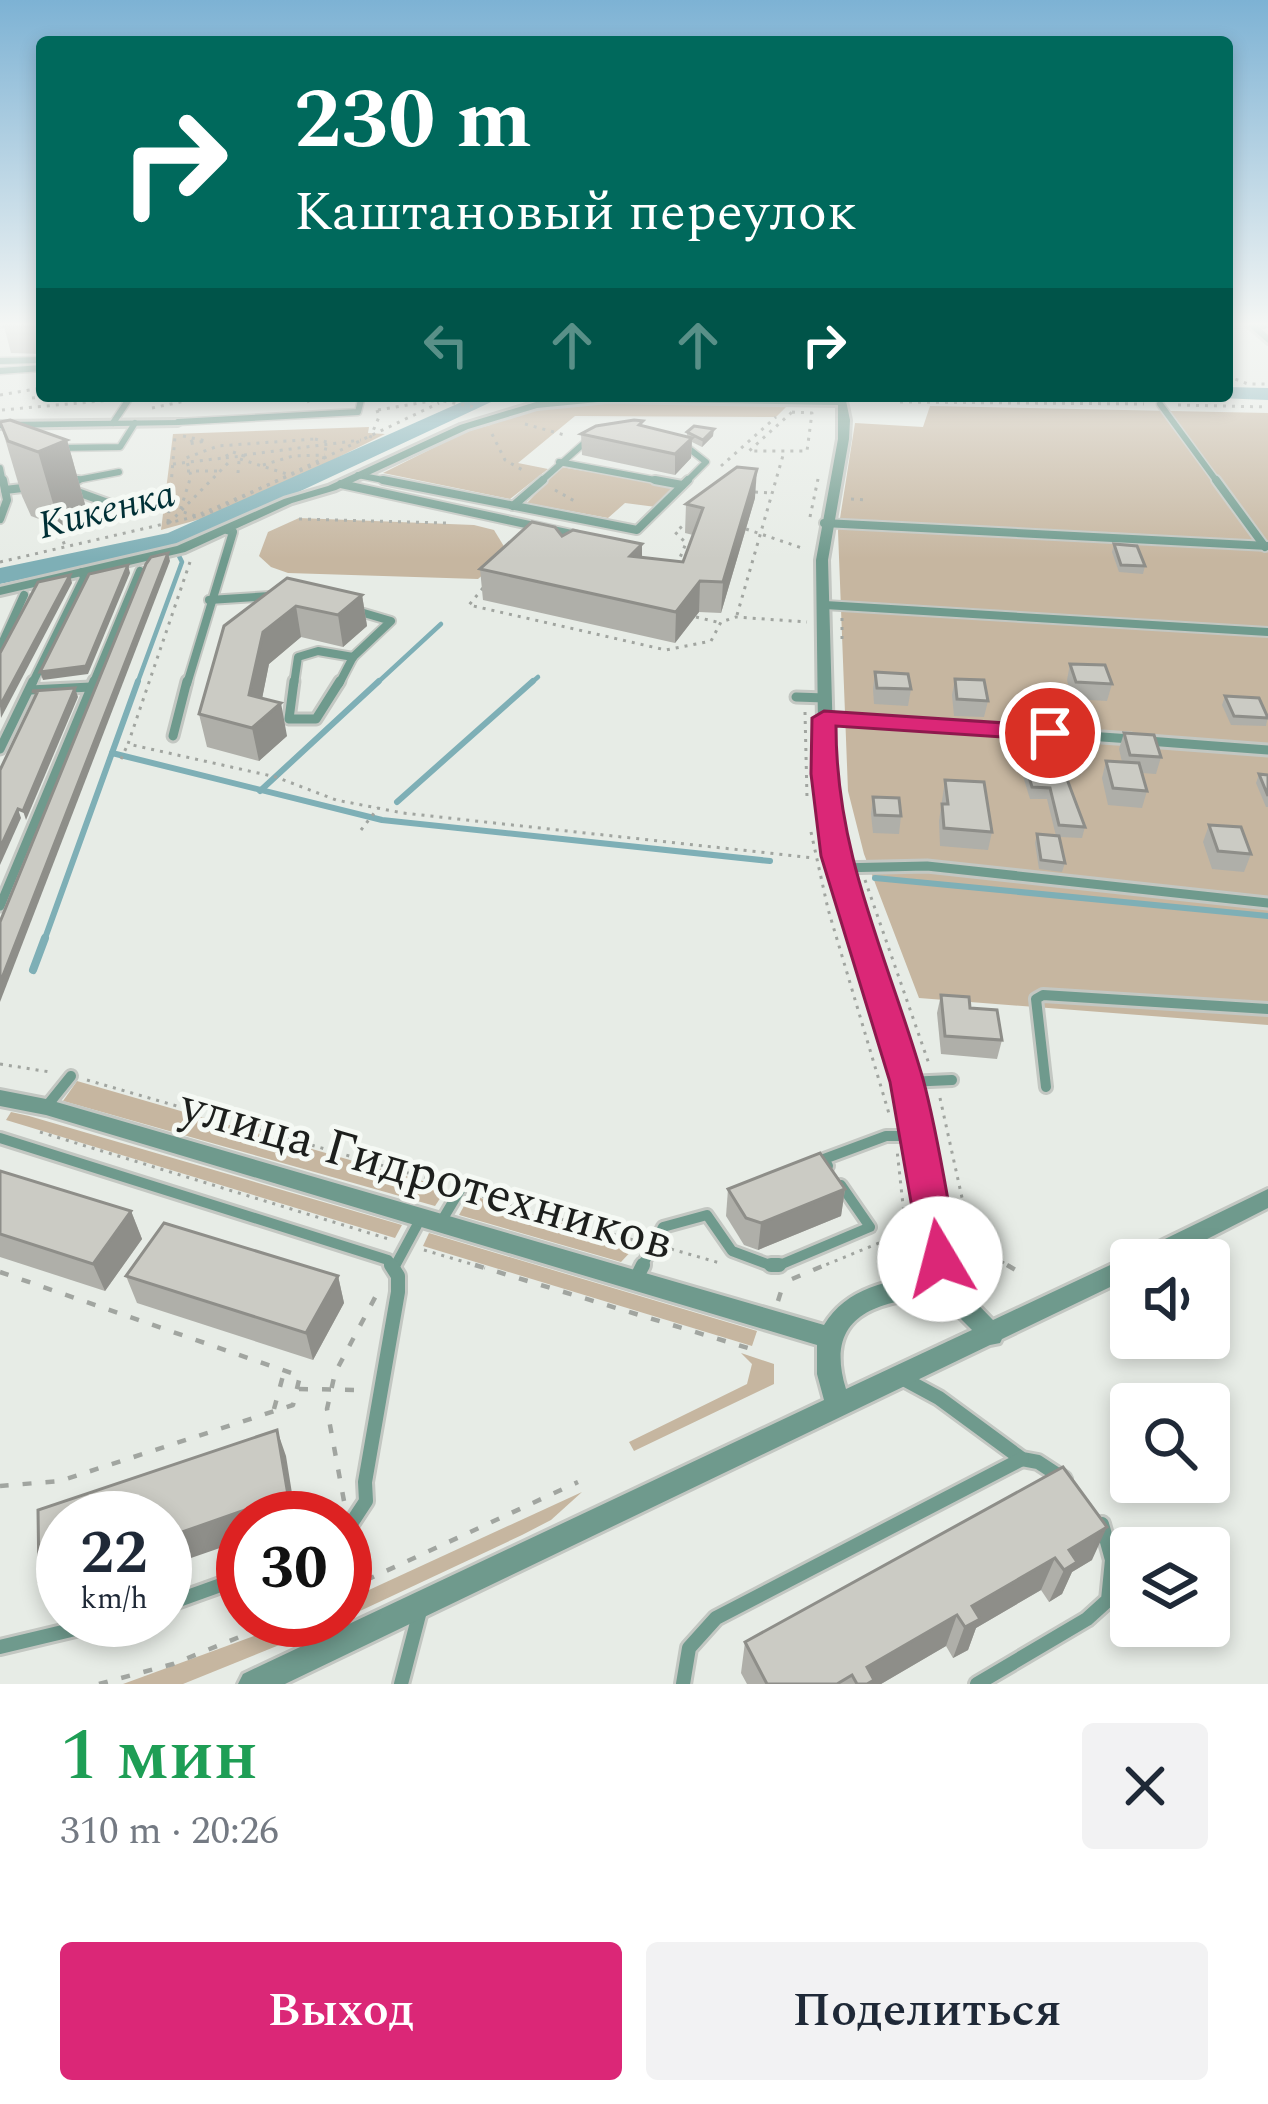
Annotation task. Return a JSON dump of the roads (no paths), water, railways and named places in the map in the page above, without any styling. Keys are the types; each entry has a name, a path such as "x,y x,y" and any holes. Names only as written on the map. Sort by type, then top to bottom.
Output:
{"street":[{"path":"0,591 181,550 223,524 341,484 464,427 558,402"},
{"path":"842,402 843,433 824,524 825,792 907,1082 943,1285 992,1335"},
{"path":"0,425 135,423 177,428"},
{"name":"улица Гидротехников","path":"4,1105 46,1107 828,1337"},
{"path":"1186,1239 1268,1198"},
{"path":"253,1684 1110,1276"},
{"path":"838,1405 826,1374 828,1337 844,1313 865,1298 904,1287 943,1285"}],"lane":[{"path":"113,423 129,402"},
{"path":"177,428 358,412 360,402"},
{"path":"1160,404 1267,548"},
{"path":"55,448 120,448 135,423"},
{"path":"513,506 581,442 606,436"},
{"path":"358,475 637,530 706,462 688,445 669,442"},
{"path":"559,462 682,485"},
{"path":"0,472 5,490 0,519"},
{"path":"119,472 56,484 119,507"},
{"path":"341,484 573,533 580,543"},
{"path":"5,490 39,487"},
{"path":"173,736 209,599 233,532 223,524"},
{"path":"824,524 1267,548"},
{"path":"0,749 4,731 84,578 82,572"},
{"path":"0,906 140,572"},
{"path":"0,648 24,595"},
{"path":"209,599 287,595"},
{"path":"825,604 1268,632"},
{"path":"353,657 318,651 298,657 289,719 306,721 325,711 353,657 391,621 354,611"},
{"path":"30,689 91,687"},
{"path":"796,697 824,698"},
{"path":"824,718 1268,750"},
{"path":"849,868 927,866 1268,903"},
{"path":"1046,1087 1034,1012 1036,999 1043,995 1268,1009"},
{"path":"46,1107 70,1076"},
{"path":"907,1082 952,1080"},
{"path":"635,1279 663,1226 706,1215 732,1250 775,1267 870,1228 824,1159 886,1136 919,1136"},
{"path":"0,1138 388,1260 398,1292 366,1491"},
{"path":"394,1268 461,1188"},
{"path":"902,1378 939,1398 1022,1459 1059,1474 1108,1534 1112,1584 1108,1600 1087,1619 977,1684"},
{"path":"683,1684 689,1648 716,1618 1022,1459"},
{"path":"401,1684 421,1605"},
{"path":"0,1647 36,1638"}],"waterway":[{"name":"Кикенка","path":"0,576 176,539 480,402"},
{"path":"167,541 175,551"},
{"path":"137,684 182,562 179,556"},
{"path":"376,684 441,624"},
{"path":"530,684 538,677"},
{"path":"44,941 138,681"},
{"path":"261,790 379,681"},
{"path":"397,802 533,681"},
{"path":"112,753 261,790"},
{"path":"261,790 382,820 770,861"},
{"path":"875,878 1268,916"},
{"path":"33,970 45,938"}]}
